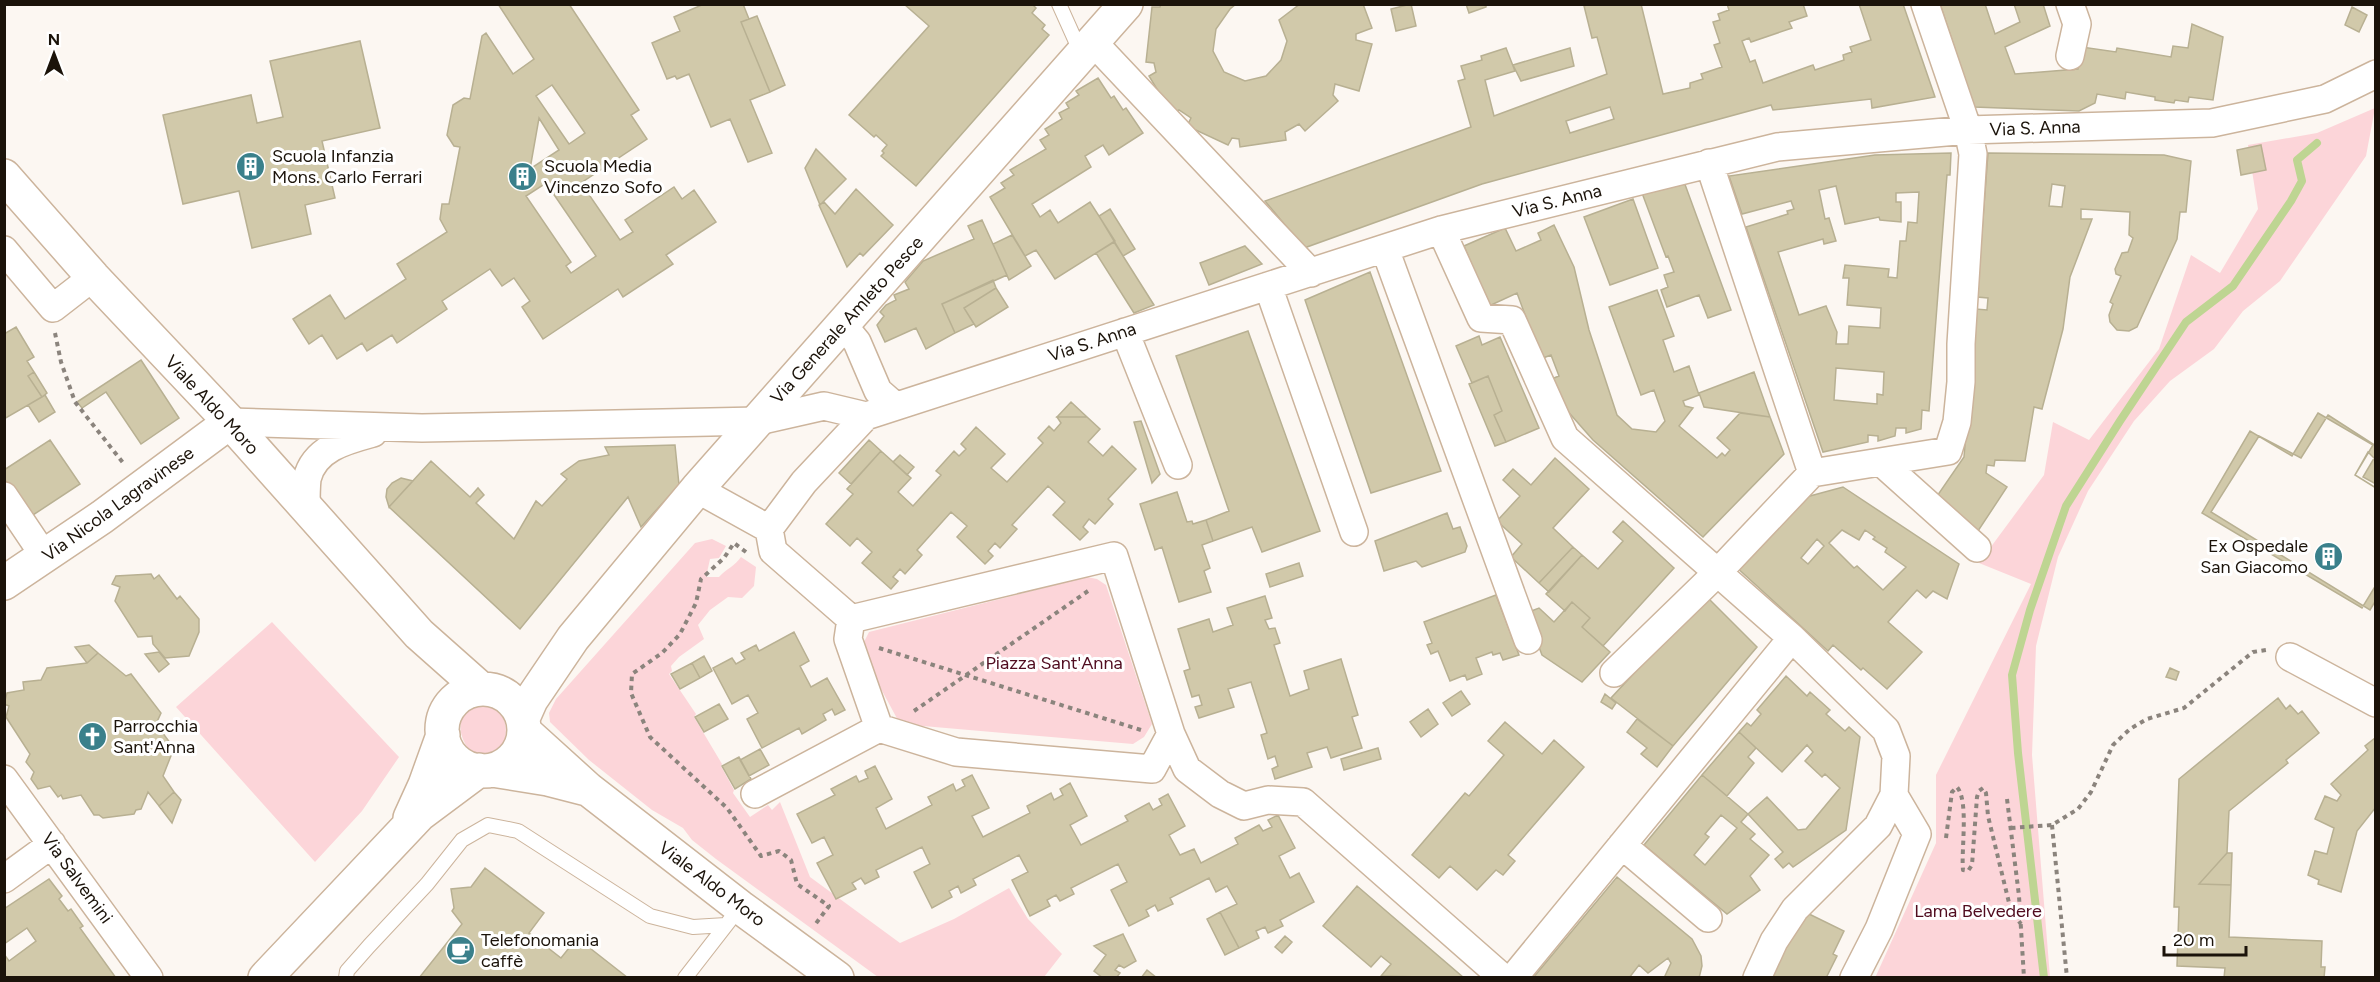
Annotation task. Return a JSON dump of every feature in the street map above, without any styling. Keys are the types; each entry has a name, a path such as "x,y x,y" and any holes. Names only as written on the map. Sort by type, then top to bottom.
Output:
{"street":[{"name":"Via Generale Amleto Pesce","path":"524,724 531,700 573,638 697,489 1126,4"},
{"path":"1614,673 1719,571 1812,473 1948,451 1957,422 1974,154 1925,4"},
{"path":"2070,4 2077,24 2070,56"},
{"path":"1087,48 1311,273"},
{"name":"Via S. Anna","path":"866,416 894,405 1441,230 1777,147 1968,130 2211,123 2325,99 2376,74"},
{"path":"1709,163 1812,473"},
{"name":"Viale Aldo Moro","path":"4,176 93,277 230,422 419,634 488,690"},
{"path":"1441,230 1481,318 1512,320 1565,438 1719,571 1792,638 1886,730 1896,756 1894,795 1878,826 1795,909 1774,941 1756,978"},
{"path":"1385,249 1528,640"},
{"path":"4,250 52,308 93,277"},
{"path":"1268,286 1354,532"},
{"path":"843,325 857,342 878,392 894,405"},
{"path":"1125,332 1178,465"},
{"path":"306,508 308,478 317,458 332,446 383,430 758,421 824,406 866,416 804,482 771,540"},
{"path":"230,422 422,428"},
{"name":"Via Nicola Lagravinese","path":"4,583 142,487 230,422"},
{"path":"1881,462 1977,548"},
{"path":"697,489 771,540 851,619"},
{"path":"4,496 45,556"},
{"path":"851,619 1114,556 1171,734 1187,769 1221,794 1244,806 1268,800 1303,802 1503,978"},
{"path":"851,619 848,639 879,728"},
{"name":"Viale Aldo Moro","path":"419,634 438,684 443,728"},
{"name":"Via Generale Amleto Pesce","path":"488,690 548,658 573,638"},
{"path":"1513,978 1792,638"},
{"path":"2290,657 2376,703"},
{"path":"265,978 402,833 435,802 485,770 505,765 515,756 522,744 524,724 516,706 507,696 488,690 468,692 456,699 448,710 425,785 402,833"},
{"name":"Viale Aldo Moro","path":"524,724 588,789 733,916 797,949 837,978"},
{"path":"443,728 447,748 455,759 465,767 485,770"},
{"path":"755,794 879,728 956,752 1152,769 1171,734"},
{"name":"Viale Aldo Moro","path":"485,770 548,779 588,789"},
{"name":"Via Salvemini","path":"4,779 149,978"},
{"path":"1854,978 1882,921 1917,834 1894,795"},
{"path":"4,879 52,844"},
{"path":"1622,844 1708,918"}],"lane":[{"path":"1059,4 1087,48"},
{"path":"345,978 347,971 427,884 462,840 488,825 518,831 650,915 693,927 733,916"},
{"path":"685,978 733,916"}],"path":[{"path":"52,308 59,354 75,402 142,487"},
{"path":"771,540 757,561 734,543 724,558 701,579 696,603 680,634 662,653 632,674 631,693 650,737 727,808 761,856 779,851 791,860 797,884 829,906 797,949"},
{"path":"912,712 1096,586"},
{"path":"878,647 1143,730"},
{"path":"2011,828 2052,825 2078,809 2091,792 2113,745 2130,729 2147,719 2184,708 2253,652 2263,649 2290,657"},
{"path":"1138,735 1143,730 1145,721"},
{"path":"1946,839 1952,792 1957,787 1961,791 1963,810 1963,870 1968,871 1972,865 1977,797 1983,788 2012,911 2021,924"},
{"path":"2007,799 2025,978"},
{"path":"2052,825 2067,978"}],"green space":[{"name":"Lama Belvedere","path":"2375,108 2366,156 2280,281 2243,311 2214,349 2170,381 2134,421 2088,491 2058,557 2036,646 2032,755 2050,977 1875,978 1936,843 1936,775 2031,584 1979,563 2044,475 2053,422 2089,440 2159,349 2191,255 2220,273 2258,209 2248,145 2317,133"},
{"path":"712,539 726,546 719,558 710,559 706,577 719,577 741,557 756,567 754,586 742,598 728,597 710,610 698,625 704,639 679,657 671,666 672,671 669,674 696,714 694,717 722,764 734,790 733,793 750,817 768,805 772,810 780,802 810,877 900,943 954,919 1009,888 1028,919 1062,954 1044,977 878,977 716,859 692,840 683,828 652,810 589,760 550,722 549,713 556,699 695,543"},
{"name":"Piazza Sant'Anna","path":"1087,577 1097,579 1106,585 1152,724 1144,737 1133,744 900,724 860,650 869,632"},
{"path":"272,622 399,757 362,811 315,862 176,707"},
{"path":"478,705 490,706 501,711 505,724 506,737 503,746 487,754 472,754 461,733 461,720 470,709"}],"building":[{"name":"Scuola Media Vincenzo Sofo","path":"498,4 569,4 639,110 631,115 647,139 581,183 620,240 633,232 625,220 674,187 682,199 694,190 716,222 666,255 673,264 623,297 618,289 543,339 522,307 530,301 514,278 502,286 490,269 442,301 447,309 397,343 392,335 367,351 362,343 337,359 322,335 309,344 293,319 330,295 345,319 406,279 397,264 447,232 440,219 442,204 449,204 460,147 454,146 447,135 453,105 464,98 470,99 482,36 486,33 513,74 534,59","holes":["552,85 585,133 569,144 536,96","539,118 559,150 530,169","546,183 596,256 571,273 566,266 571,262 526,196"]},
{"path":"704,4 743,4 749,19 741,22 770,92 750,100 772,153 748,162 730,119 711,127 689,74 677,79 675,76 667,79 652,43 680,31 674,17"},
{"path":"904,4 1032,4 1036,8 1032,13 1045,25 1042,29 1049,35 916,186 881,156 887,145 849,115 929,26"},
{"path":"1161,4 1236,4 1216,29 1213,51 1224,72 1245,81 1266,76 1281,60 1287,41 1279,20 1300,4 1363,4 1372,28 1356,34 1356,40 1372,44 1359,91 1335,84 1333,95 1338,101 1305,131 1299,124 1285,132 1286,140 1240,147 1239,139 1232,138 1228,145 1187,126 1191,118 1179,110 1172,114 1149,76 1156,72 1154,63 1146,62 1152,7 1160,7"},
{"path":"1411,4 1416,26 1396,31 1391,9"},
{"path":"1466,4 1486,4 1486,7 1469,13"},
{"path":"1589,4 1641,4 1663,94 1690,88 1690,83 1703,79 1701,74 1722,67 1714,45 1720,43 1713,22 1720,20 1718,14 1729,10 1727,4 1803,4 1807,16 1789,22 1792,28 1751,42 1749,38 1742,41 1750,62 1755,60 1763,83 1813,65 1815,70 1844,60 1843,55 1852,52 1850,47 1871,40 1859,4 1903,4 1935,97 1872,108 1871,99 1773,110 1771,105 1482,184 1304,248 1265,201 1471,127 1458,81 1465,79 1461,66 1482,60 1481,56 1506,48 1515,71 1485,80 1494,116 1607,74 1597,37 1592,38 1584,6","holes":["1610,107 1614,119 1570,133 1566,121"]},
{"path":"1940,4 1985,4 1995,34 2020,22 2014,4 2043,4 2050,26 2005,47 2015,74 2078,69 2082,47 2116,52 2117,48 2171,57 2173,46 2188,48 2192,24 2223,37 2213,100 2189,97 2188,102 2175,100 2174,103 2126,92 2125,99 2097,94 2095,103 2079,111 1974,107"},
{"path":"2352,7 2367,15 2359,32 2345,25"},
{"path":"757,16 785,85 770,92 741,22"},
{"name":"Scuola Infanzia Mons. Carlo Ferrari","path":"360,41 380,128 322,141 335,198 305,205 311,234 252,248 239,191 183,204 163,115 251,95 257,123 283,117 270,61"},
{"path":"1570,48 1574,66 1521,81 1513,65"},
{"path":"1098,78 1111,98 1114,96 1123,110 1126,108 1143,133 1109,155 1103,145 1085,156 1091,167 1032,204 1040,217 1050,210 1058,223 1090,202 1115,241 1055,279 1036,250 1025,256 990,197 1005,188 1001,183 1014,175 1010,170 1046,149 1040,140 1049,135 1045,129 1062,119 1059,113 1069,108 1066,103 1079,95 1076,91"},
{"path":"2261,145 2266,170 2241,175 2237,150"},
{"path":"816,149 846,179 820,205 805,168"},
{"path":"1951,153 1950,175 1947,175 1929,411 1922,410 1921,429 1906,433 1906,428 1896,428 1895,436 1878,441 1878,436 1868,435 1868,442 1823,452 1746,227 1788,214 1787,211 1794,209 1791,201 1742,214 1729,176 1875,155","holes":["1836,186 1845,224 1879,217 1880,220 1901,222 1901,202 1896,202 1896,193 1919,192 1917,223 1908,222 1906,241 1900,241 1897,278 1888,277 1889,269 1845,265 1843,278 1849,278 1847,305 1881,308 1880,328 1849,326 1848,344 1836,344 1837,332 1826,306 1799,315 1778,252 1823,239 1824,244 1836,241 1829,218 1825,219 1819,190","1836,368 1884,372 1883,395 1877,394 1877,404 1834,400"]},
{"path":"1988,153 2164,155 2191,161 2186,212 2180,212 2177,239 2137,327 2129,331 2117,330 2110,322 2109,315 2113,304 2110,302 2121,276 2116,274 2115,269 2122,253 2128,252 2133,238 2129,235 2130,212 2081,209 2081,219 2092,219 2070,277 2063,329 2042,409 2034,407 2025,461 1995,460 1994,466 1987,465 1986,473 2007,487 1978,531 1935,499 1964,457 1976,309 1987,310 1988,298 1977,297","holes":["2052,184 2065,186 2062,207 2049,206"]},
{"path":"1683,179 1731,310 1708,318 1699,295 1667,307 1661,290 1668,287 1664,275 1674,272 1642,193"},
{"path":"856,189 893,225 863,256 860,253 847,267 819,205 824,202 835,214"},
{"path":"1633,199 1658,268 1610,285 1584,217"},
{"path":"1110,209 1135,249 1123,256 1099,216"},
{"path":"982,220 1007,275 942,304 955,333 926,349 916,328 885,342 877,325 884,316 880,312 886,305 896,300 894,295 909,289 905,282 923,261 974,239 968,226"},
{"path":"1554,225 1574,267 1589,330 1617,415 1632,429 1656,432 1665,421 1654,390 1641,395 1609,307 1657,290 1674,336 1663,340 1674,372 1689,366 1699,395 1683,401 1685,406 1693,408 1679,426 1717,458 1722,453 1725,456 1730,450 1717,438 1740,413 1770,417 1784,454 1703,537 1593,440 1564,407 1549,380 1559,376 1551,355 1535,361 1537,347 1517,293 1489,306 1464,246 1505,228 1516,251 1541,240 1538,233"},
{"path":"1012,235 1031,266 1009,280 993,244"},
{"path":"1114,242 1154,305 1134,313 1096,253"},
{"path":"1245,246 1262,264 1209,285 1200,263"},
{"path":"1370,272 1441,471 1371,493 1305,300"},
{"path":"993,280 996,288 964,308 974,324 955,333 942,304"},
{"path":"996,288 1008,307 976,327 964,308"},
{"path":"16,327 34,357 27,361 34,372 28,376 42,397 4,419 4,334"},
{"path":"1248,331 1320,531 1262,552 1252,527 1213,541 1206,520 1229,511 1176,356"},
{"path":"1479,336 1482,345 1500,337 1539,428 1506,442 1494,415 1502,411 1488,376 1472,383 1456,346"},
{"path":"141,360 179,418 141,444 106,392 82,408 77,402"},
{"path":"34,372 47,393 42,397 28,376"},
{"path":"1754,372 1770,417 1704,407 1699,393"},
{"path":"1488,376 1502,411 1494,415 1506,442 1495,446 1469,384"},
{"path":"45,395 55,412 39,422 28,405"},
{"path":"1071,402 1087,417 1057,417"},
{"name":"Ex Ospedale San Giacomo","path":"2318,413 2373,445 2355,475 2376,488 2376,585 2362,608 2202,513 2250,431 2292,456"},
{"name":"Ex Ospedale San Giacomo","path":"2328,415 2376,446 2376,455 2363,477 2376,484 2376,600 2370,610 2211,512 2259,436 2301,458"},
{"path":"1057,417 1087,417 1100,429 1088,442 1103,456 1112,446 1136,469 1108,499 1113,504 1095,524 1089,519 1083,527 1088,532 1080,540 1053,515 1065,502 1048,486 1012,525 1017,529 1000,548 995,543 988,551 993,556 985,564 957,537 967,526 951,512 917,550 922,555 905,574 900,569 893,577 898,581 891,589 862,563 872,552 857,538 850,546 826,524 853,494 847,489 881,451 911,478 898,492 913,506 941,475 936,471 954,451 959,456 966,449 961,444 976,427 1005,454 991,468 1007,482 1043,443 1038,438 1049,426 1054,431 1061,423"},
{"path":"1141,421 1160,474 1152,483 1134,422"},
{"path":"50,440 80,484 30,517 4,479 4,470"},
{"path":"869,440 881,451 851,484 839,473"},
{"path":"675,445 679,485 641,527 628,497 520,629 389,507 431,461 470,497 478,488 484,495 476,503 514,539 536,501 542,506 567,479 561,474 579,461 609,455 605,447"},
{"path":"2368,452 2376,460 2376,488 2355,475"},
{"path":"900,455 914,467 907,475 893,462"},
{"path":"1555,458 1589,489 1553,528 1573,547 1539,583 1511,557 1522,544 1497,521 1520,496 1503,480 1513,469 1531,485"},
{"path":"401,478 413,481 389,507 386,497 387,489"},
{"path":"1843,487 1959,564 1947,599 1933,591 1926,598 1917,590 1888,622 1922,652 1887,689 1833,645 1828,651 1734,565 1799,499","holes":["1842,530 1859,540 1865,530 1875,537 1873,539 1887,548 1885,552 1906,567 1883,590 1857,566 1854,568 1829,543","1817,539 1824,546 1808,564 1801,558"]},
{"path":"1177,492 1187,522 1192,521 1193,524 1206,520 1213,541 1202,545 1210,568 1204,571 1211,592 1179,602 1162,547 1155,550 1140,504"},
{"path":"1447,513 1453,529 1460,527 1467,546 1465,552 1422,567 1416,561 1384,571 1375,541"},
{"path":"1623,521 1674,568 1603,646 1582,627 1590,618 1572,602 1565,611 1546,594 1582,555 1598,569 1623,541 1613,532"},
{"path":"1573,547 1582,555 1549,592 1539,583"},
{"path":"1299,563 1303,576 1270,587 1266,574"},
{"path":"151,574 154,579 159,575 177,599 180,596 199,619 199,632 189,656 165,658 153,644 152,636 138,637 115,601 120,587 112,584 116,576"},
{"path":"1496,595 1519,655 1503,660 1500,653 1493,655 1492,652 1476,658 1482,674 1467,680 1465,675 1450,681 1438,651 1431,654 1427,645 1432,643 1424,622"},
{"path":"1265,596 1272,618 1265,620 1269,629 1275,628 1280,643 1274,645 1290,696 1309,689 1304,671 1341,659 1358,715 1352,717 1362,748 1331,758 1327,747 1307,753 1312,767 1275,779 1272,769 1278,766 1275,756 1268,759 1261,735 1267,733 1251,682 1228,689 1234,707 1199,718 1195,707 1202,705 1199,695 1192,697 1184,671 1190,669 1178,629 1209,619 1213,632 1233,625 1227,608"},
{"path":"1706,596 1757,647 1673,746 1611,698"},
{"path":"1572,602 1590,618 1582,627 1610,652 1582,682 1542,655 1526,613 1539,608 1554,622"},
{"path":"794,632 809,661 800,666 811,687 827,678 845,710 835,715 832,709 823,714 826,720 802,734 799,728 762,748 747,719 758,713 748,695 732,704 713,668 732,658 736,664 745,659 741,653 756,645 759,651"},
{"path":"89,645 98,653 87,663 75,647"},
{"path":"159,652 169,664 159,672 145,654"},
{"name":"Parrocchia Sant'Anna","path":"98,653 126,676 131,674 161,713 156,724 174,748 163,776 174,792 159,806 148,792 141,809 136,810 134,814 103,818 94,815 81,795 63,799 61,795 58,797 50,786 38,789 31,779 34,772 26,762 30,754 6,717 9,706 4,704 7,693 24,690 23,682 41,680 47,668 87,663"},
{"path":"704,656 712,671 700,678 692,663"},
{"path":"692,663 700,678 680,689 671,674"},
{"path":"2170,668 2179,672 2176,680 2166,677"},
{"path":"1786,676 1807,696 1810,692 1830,710 1826,714 1845,731 1849,727 1860,737 1846,830 1793,867 1789,863 1783,868 1775,859 1783,852 1748,814 1767,797 1798,830 1806,829 1840,788 1825,774 1822,777 1805,761 1813,752 1807,745 1782,772 1739,732 1747,723 1751,726 1761,714 1757,710"},
{"path":"1461,691 1470,704 1452,716 1443,703"},
{"path":"1605,694 1616,703 1612,709 1601,702"},
{"path":"2278,698 2286,709 2290,705 2298,714 2302,711 2319,733 2286,760 2288,763 2229,811 2227,853 2199,884 2231,885 2229,937 2322,941 2321,967 2325,967 2324,978 2224,978 2225,968 2177,966 2179,907 2174,907 2179,779"},
{"path":"719,704 728,719 704,732 695,717"},
{"path":"1428,709 1438,724 1421,737 1410,722"},
{"path":"1637,719 1673,746 1657,767 1641,754 1647,748 1627,732"},
{"path":"1505,722 1542,754 1554,740 1584,767 1508,855 1515,861 1503,875 1496,870 1477,890 1450,866 1439,878 1412,855 1465,793 1469,796 1504,755 1488,741"},
{"path":"1739,732 1756,748 1748,757 1754,763 1727,796 1702,775"},
{"path":"2375,738 2376,807 2357,831 2341,892 2318,884 2319,880 2308,875 2315,851 2327,854 2334,828 2315,819 2325,796 2337,801 2341,795 2331,784 2368,750 2365,746"},
{"path":"1378,748 1381,759 1344,770 1341,759"},
{"path":"760,749 769,765 749,776 740,760"},
{"path":"739,757 751,779 735,789 722,766"},
{"path":"875,766 892,799 876,808 886,829 932,805 928,797 953,784 956,791 965,786 962,780 972,775 989,808 972,816 983,837 1030,813 1027,806 1051,793 1054,800 1063,795 1060,789 1070,783 1087,816 1070,825 1081,845 1128,821 1125,816 1149,803 1153,810 1162,805 1159,799 1168,794 1185,826 1169,835 1180,855 1194,849 1201,863 1238,844 1235,838 1259,825 1263,831 1272,827 1268,820 1278,815 1295,848 1279,856 1290,878 1299,873 1314,902 1280,920 1283,926 1268,933 1265,927 1256,931 1259,938 1239,948 1220,912 1237,904 1227,886 1216,892 1209,878 1170,898 1173,904 1158,911 1155,905 1146,910 1149,916 1129,926 1111,890 1127,882 1118,864 1071,888 1074,894 1060,901 1056,895 1047,900 1050,906 1030,916 1012,880 1028,872 1019,855 973,879 976,885 961,893 958,886 949,891 952,897 932,908 914,872 930,864 922,847 876,870 879,877 865,884 861,878 852,883 856,889 836,899 817,863 833,855 824,837 812,843 797,814 835,795 831,789 856,776 859,782 868,778 865,771"},
{"path":"1702,775 1748,814 1741,822 1755,834 1750,839 1769,855 1750,876 1760,890 1727,914 1644,845","holes":["1721,815 1737,828 1705,865 1694,855 1709,837 1705,834"]},
{"path":"174,792 181,800 172,823 159,806"},
{"path":"2227,853 2232,853 2231,885 2199,884"},
{"path":"485,868 544,913 529,933 561,958 577,938 628,978 419,978 462,924 452,911 454,908 451,889 471,887"},
{"path":"1617,877 1692,939 1701,956 1702,966 1699,978 1664,978 1671,963 1668,958 1648,973 1639,965 1629,978 1533,978"},
{"path":"49,879 62,896 59,899 68,911 71,909 83,926 80,928 116,978 4,978 4,954 9,961 36,941 27,928 4,944 4,909"},
{"path":"1357,886 1464,978 1381,976 1391,964 1381,956 1371,967 1323,926"},
{"path":"1220,912 1239,948 1225,955 1207,919"},
{"path":"1805,912 1844,931 1833,954 1837,956 1826,978 1773,978 1774,976 1770,974"},
{"path":"1123,934 1136,961 1124,968 1119,965 1115,970 1120,973 1116,978 1103,978 1094,971 1106,955 1094,946"},
{"path":"1285,936 1292,942 1282,953 1275,947"},
{"path":"1147,970 1157,978 1141,978"}],"waterway":[{"path":"2044,978 2018,753 2012,675 2030,610 2066,506 2186,322 2233,286 2302,181 2297,160 2317,143"}],"place":[{"name":"Scuola Infanzia Mons. Carlo Ferrari","path":"251,166"},
{"name":"Scuola Media Vincenzo Sofo","path":"523,176"},
{"name":"Ex Ospedale San Giacomo","path":"2329,556"},
{"name":"Parrocchia Sant'Anna","path":"92,736"},
{"name":"Telefonomania caffè","path":"460,950"}]}
